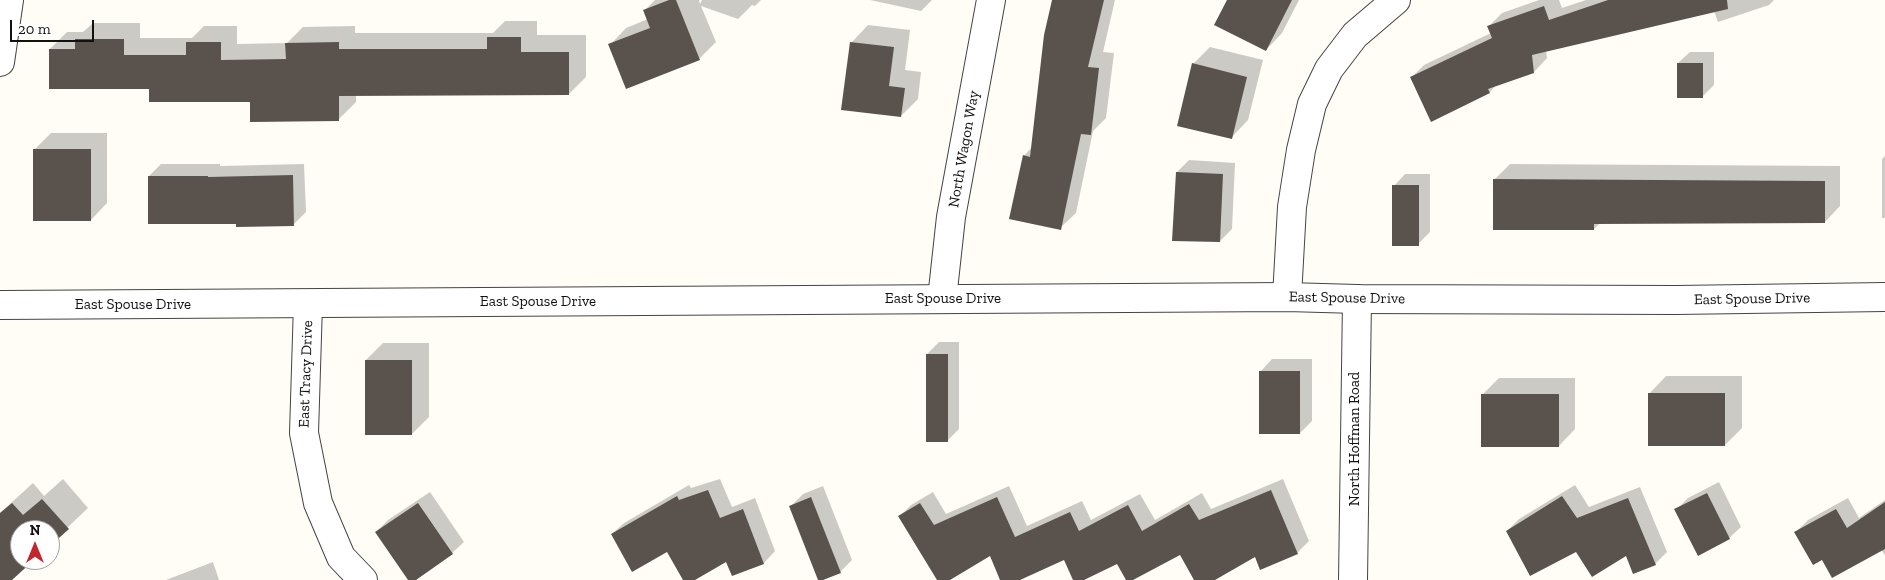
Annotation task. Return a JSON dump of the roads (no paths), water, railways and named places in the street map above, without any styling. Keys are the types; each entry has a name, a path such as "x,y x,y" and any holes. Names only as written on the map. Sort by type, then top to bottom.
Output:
{"street":[{"path":"0,62 9,0"},
{"name":"North Wagon Way","path":"942,299 951,217 991,0"},
{"path":"1287,297 1292,207 1301,150 1312,104 1329,68 1355,35 1396,0"},
{"name":"East Spouse Drive","path":"0,305 1287,297 1676,300 1885,298"},
{"name":"North Hoffman Road","path":"1353,580 1357,299"},
{"name":"East Tracy Drive","path":"308,304 304,432 307,450 318,503 341,557 363,580"}]}
